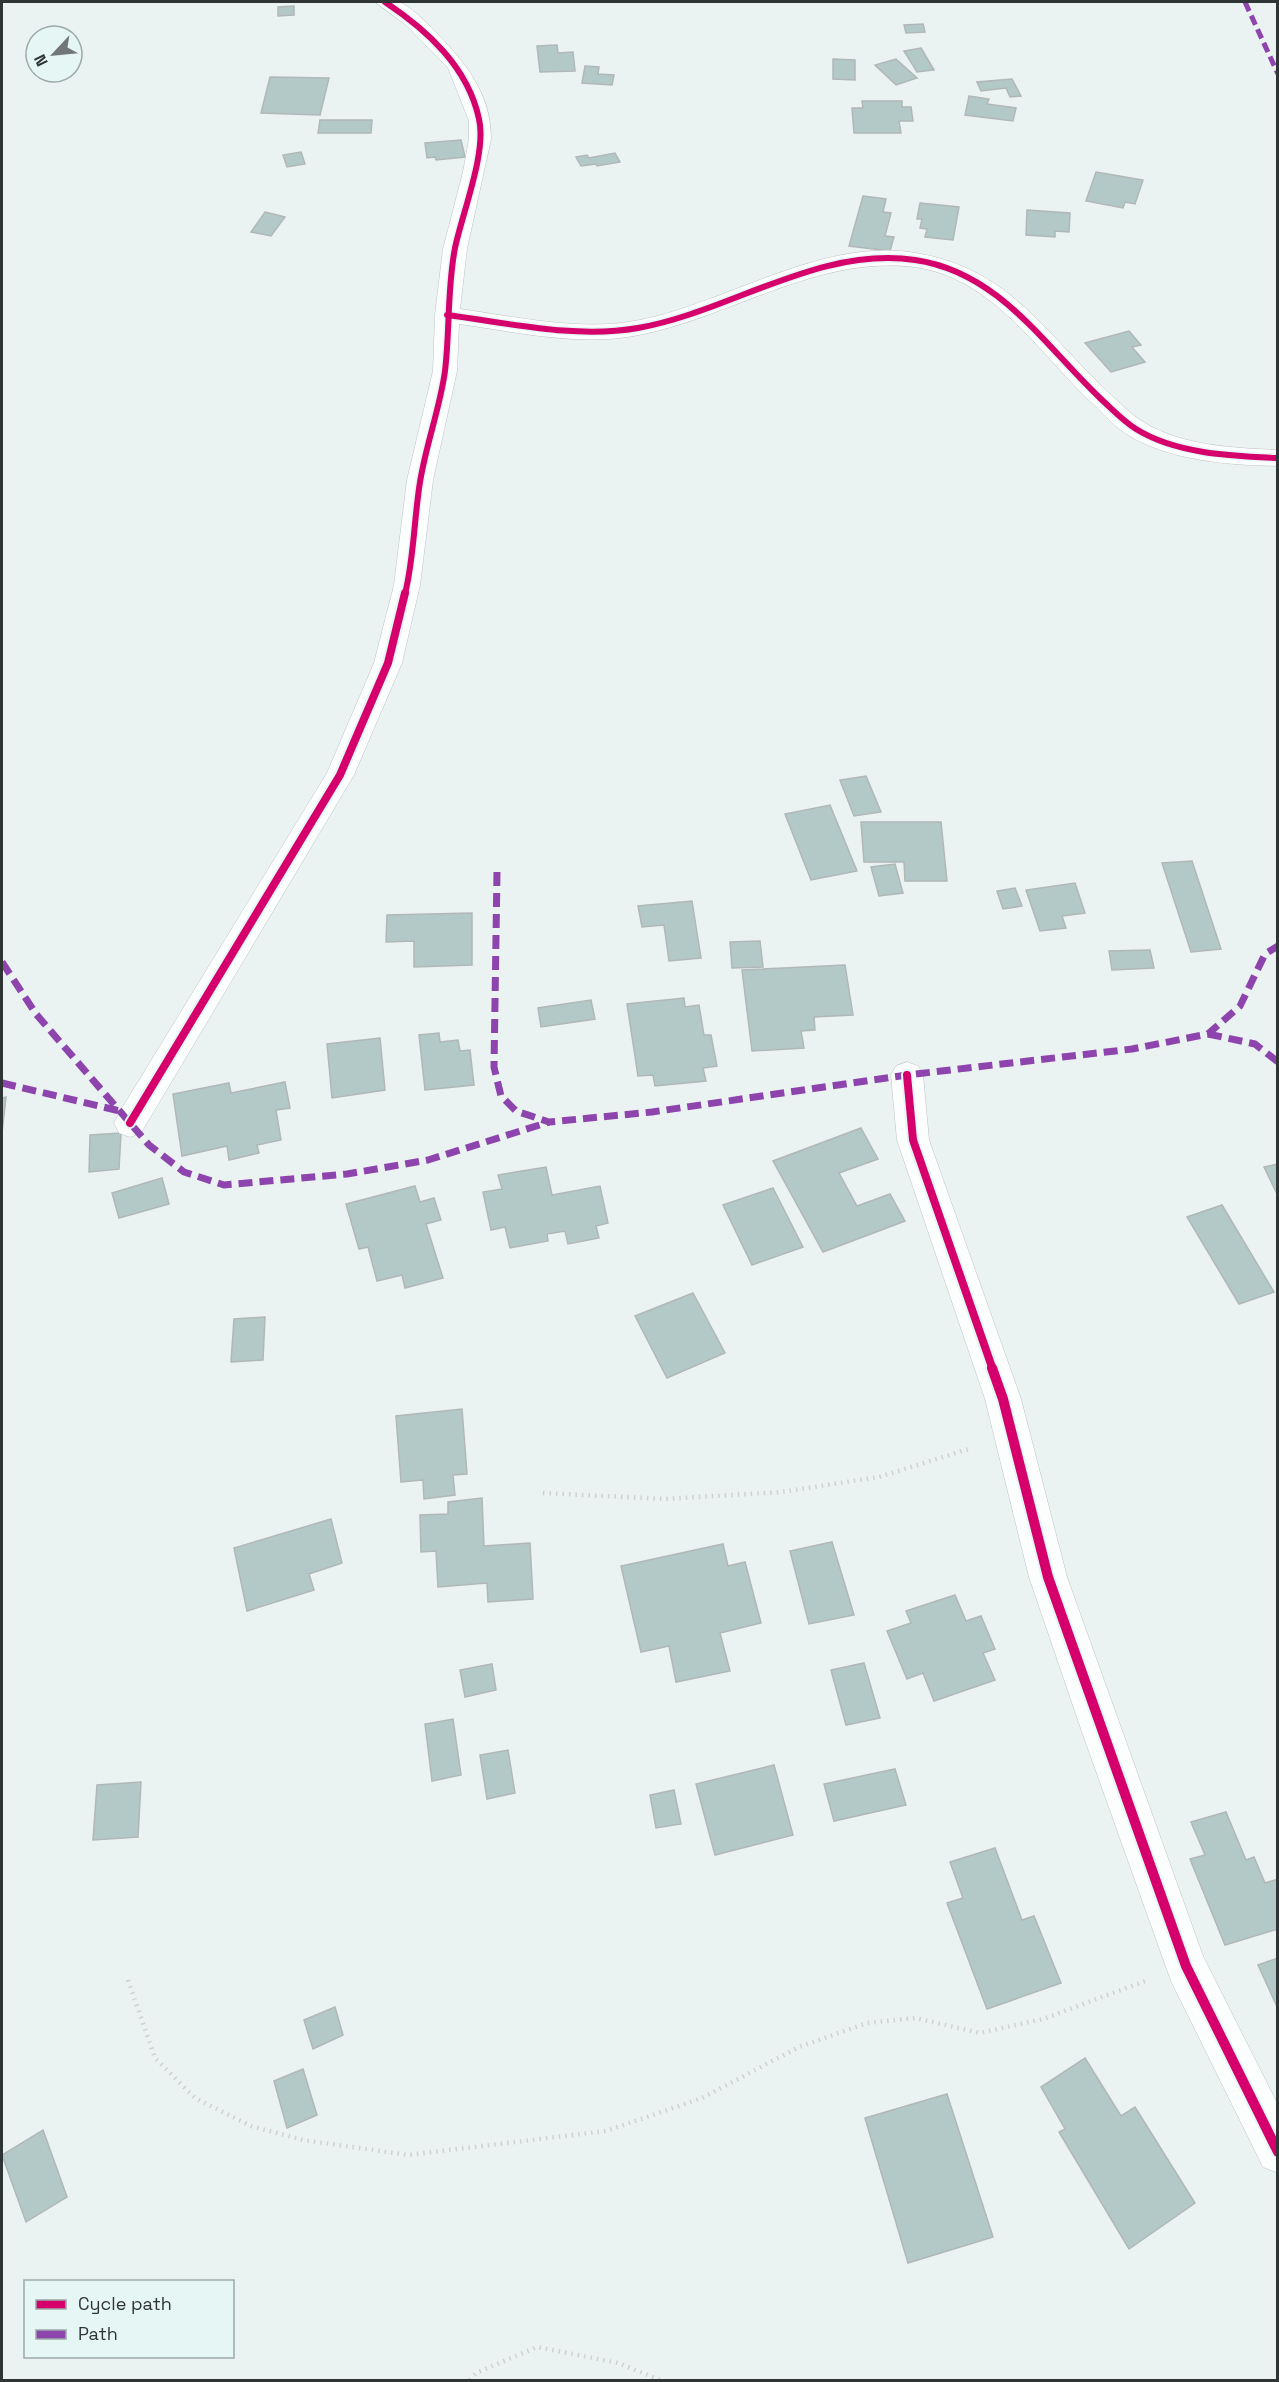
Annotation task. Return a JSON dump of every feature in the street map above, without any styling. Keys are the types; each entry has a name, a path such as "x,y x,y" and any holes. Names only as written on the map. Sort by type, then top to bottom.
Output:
{"street":[{"path":"130,1122 340,775 388,663 407,585 420,480 445,371 447,315 455,249 480,139 480,121 457,66 412,21 385,2"},
{"path":"447,315 601,331 638,328 831,266 872,258 915,260 959,272 987,286 1014,307 1096,394 1138,430 1178,446 1278,458"},
{"path":"907,1075 913,1140 1003,1399 1048,1577 1185,1966 1278,2152"}],"path":[{"path":"543,1493 665,1499 781,1492 879,1477 1012,1435"},
{"path":"128,1980 155,2058 195,2098 251,2126 303,2140 408,2155 606,2131 702,2098 799,2047 867,2023 915,2018 980,2033 1042,2019 1185,1966"},
{"path":"470,2380 476,2373 537,2347 618,2362 660,2380"}],"building":[{"path":"294,6 294,15 278,16 278,7"},
{"path":"923,24 925,32 906,33 904,25"},
{"path":"557,45 558,53 573,52 575,71 540,72 537,46"},
{"path":"921,48 934,70 917,72 904,51"},
{"path":"833,59 855,60 855,80 833,79"},
{"path":"896,59 917,78 896,85 875,65"},
{"path":"585,66 599,67 598,74 614,75 612,85 582,83"},
{"path":"270,77 329,78 320,115 261,113"},
{"path":"1012,79 1021,96 1010,97 1006,88 981,91 977,82"},
{"path":"969,96 989,99 987,104 1016,108 1013,121 965,115"},
{"path":"862,101 902,101 902,107 911,107 913,121 899,121 901,133 854,133 852,108 863,108"},
{"path":"320,120 372,120 371,133 318,133"},
{"path":"461,140 465,157 436,160 435,157 427,158 425,143"},
{"path":"301,152 305,164 287,167 283,155"},
{"path":"615,153 620,162 597,166 596,164 581,166 576,157 587,155 589,158"},
{"path":"1096,172 1143,180 1135,204 1125,202 1123,208 1086,201"},
{"path":"863,196 886,199 883,212 891,213 885,236 894,237 890,251 849,246"},
{"path":"920,203 959,207 953,240 925,237 927,229 920,228 922,219 917,219"},
{"path":"1027,210 1070,213 1069,232 1055,231 1055,237 1026,235"},
{"path":"265,212 285,217 271,236 251,232"},
{"path":"1129,331 1141,345 1132,347 1145,362 1111,372 1085,343"},
{"path":"866,776 881,812 854,816 840,780"},
{"path":"830,805 857,871 811,880 785,814"},
{"path":"861,822 941,822 947,881 905,881 904,862 864,862"},
{"path":"1192,861 1221,949 1191,952 1162,863"},
{"path":"895,864 903,893 879,896 871,867"},
{"path":"1075,883 1085,913 1062,916 1066,928 1040,931 1026,890"},
{"path":"1015,888 1022,906 1003,909 997,891"},
{"path":"692,901 701,958 669,961 664,925 642,927 638,906"},
{"path":"472,913 472,965 414,967 414,941 386,942 387,915"},
{"path":"760,941 763,967 732,968 730,942"},
{"path":"1150,950 1154,968 1112,970 1109,951"},
{"path":"845,965 853,1015 814,1017 815,1030 801,1031 804,1048 752,1051 742,970"},
{"path":"684,998 685,1007 699,1005 704,1035 711,1035 717,1066 703,1068 706,1081 655,1086 653,1075 638,1076 627,1004"},
{"path":"591,1000 595,1019 541,1027 538,1008"},
{"path":"439,1033 440,1042 458,1040 460,1051 470,1050 474,1085 425,1090 419,1035"},
{"path":"380,1038 385,1090 332,1098 327,1044"},
{"path":"285,1082 290,1108 276,1110 281,1140 257,1145 259,1153 229,1160 227,1146 182,1156 173,1094 229,1083 231,1093"},
{"path":"6,1097 2,1133 2,1098"},
{"path":"861,1128 878,1159 839,1173 857,1206 890,1194 905,1221 823,1252 773,1161"},
{"path":"121,1133 119,1169 89,1172 90,1135"},
{"path":"1278,1164 1278,1196 1264,1167"},
{"path":"546,1167 552,1195 600,1186 608,1223 596,1226 599,1238 568,1244 565,1231 547,1234 548,1241 510,1248 505,1227 491,1230 483,1192 502,1189 498,1175"},
{"path":"162,1178 169,1204 119,1218 112,1193"},
{"path":"415,1186 420,1202 434,1198 441,1220 426,1224 443,1278 405,1288 402,1275 377,1281 368,1247 359,1249 346,1204"},
{"path":"773,1188 803,1247 752,1265 723,1205"},
{"path":"1222,1205 1274,1292 1239,1304 1187,1217"},
{"path":"693,1293 725,1353 667,1378 635,1316"},
{"path":"265,1317 263,1360 231,1362 234,1319"},
{"path":"462,1409 467,1474 453,1475 455,1495 424,1499 423,1480 401,1482 396,1416"},
{"path":"482,1498 484,1546 530,1543 533,1599 488,1602 487,1583 438,1587 436,1551 421,1552 420,1515 448,1514 448,1502"},
{"path":"331,1519 342,1563 309,1574 314,1590 247,1611 234,1548"},
{"path":"832,1542 854,1615 809,1624 790,1551"},
{"path":"723,1544 728,1566 745,1562 761,1623 720,1633 730,1671 676,1682 669,1646 641,1652 621,1566"},
{"path":"955,1595 966,1621 981,1616 995,1649 983,1653 995,1680 934,1701 923,1673 907,1679 887,1631 911,1623 906,1611"},
{"path":"864,1663 880,1718 846,1725 831,1670"},
{"path":"492,1664 496,1690 465,1697 460,1670"},
{"path":"453,1719 461,1775 432,1781 425,1724"},
{"path":"508,1750 515,1793 487,1799 480,1755"},
{"path":"774,1765 793,1835 715,1855 696,1784"},
{"path":"895,1769 906,1805 834,1821 824,1784"},
{"path":"141,1782 138,1837 93,1840 97,1785"},
{"path":"674,1790 681,1824 656,1828 650,1795"},
{"path":"1226,1812 1246,1860 1254,1857 1265,1883 1278,1879 1278,1929 1225,1945 1190,1859 1205,1855 1191,1822"},
{"path":"995,1848 1022,1920 1034,1916 1061,1983 987,2009 947,1903 963,1898 950,1862"},
{"path":"1278,1958 1278,2009 1258,1965"},
{"path":"335,2007 343,2035 313,2049 304,2020"},
{"path":"1085,2058 1121,2116 1135,2107 1195,2203 1129,2249 1059,2132 1065,2129 1041,2087"},
{"path":"303,2069 317,2115 287,2128 274,2081"},
{"path":"947,2094 993,2237 908,2263 865,2118"},
{"path":"43,2130 67,2197 26,2222 2,2155"}],"marked path":[{"path":"1245,2 1278,74"},
{"path":"497,872 494,1067 501,1096 516,1111 549,1122 652,1112 907,1075 1132,1049 1208,1034 1240,1006 1265,954 1278,946"},
{"path":"2,962 36,1014 149,1145 184,1172 224,1185 347,1174 428,1160 549,1122"},
{"path":"1208,1034 1255,1044 1278,1062"},
{"path":"2,1083 120,1111"}],"cycle path":[{"path":"130,1123 340,775 388,663 407,585 420,480 445,371 447,315 455,249 474,172 480,139 480,121 457,66 413,21 385,2"},
{"path":"447,315 568,330 616,331 671,320 811,271 846,262 881,258 915,260 948,268 976,281 1001,297 1084,383 1140,431 1172,444 1207,452 1278,458"},
{"path":"907,1075 913,1140 1003,1399 1048,1577 1101,1732 1186,1966 1278,2152"}]}
